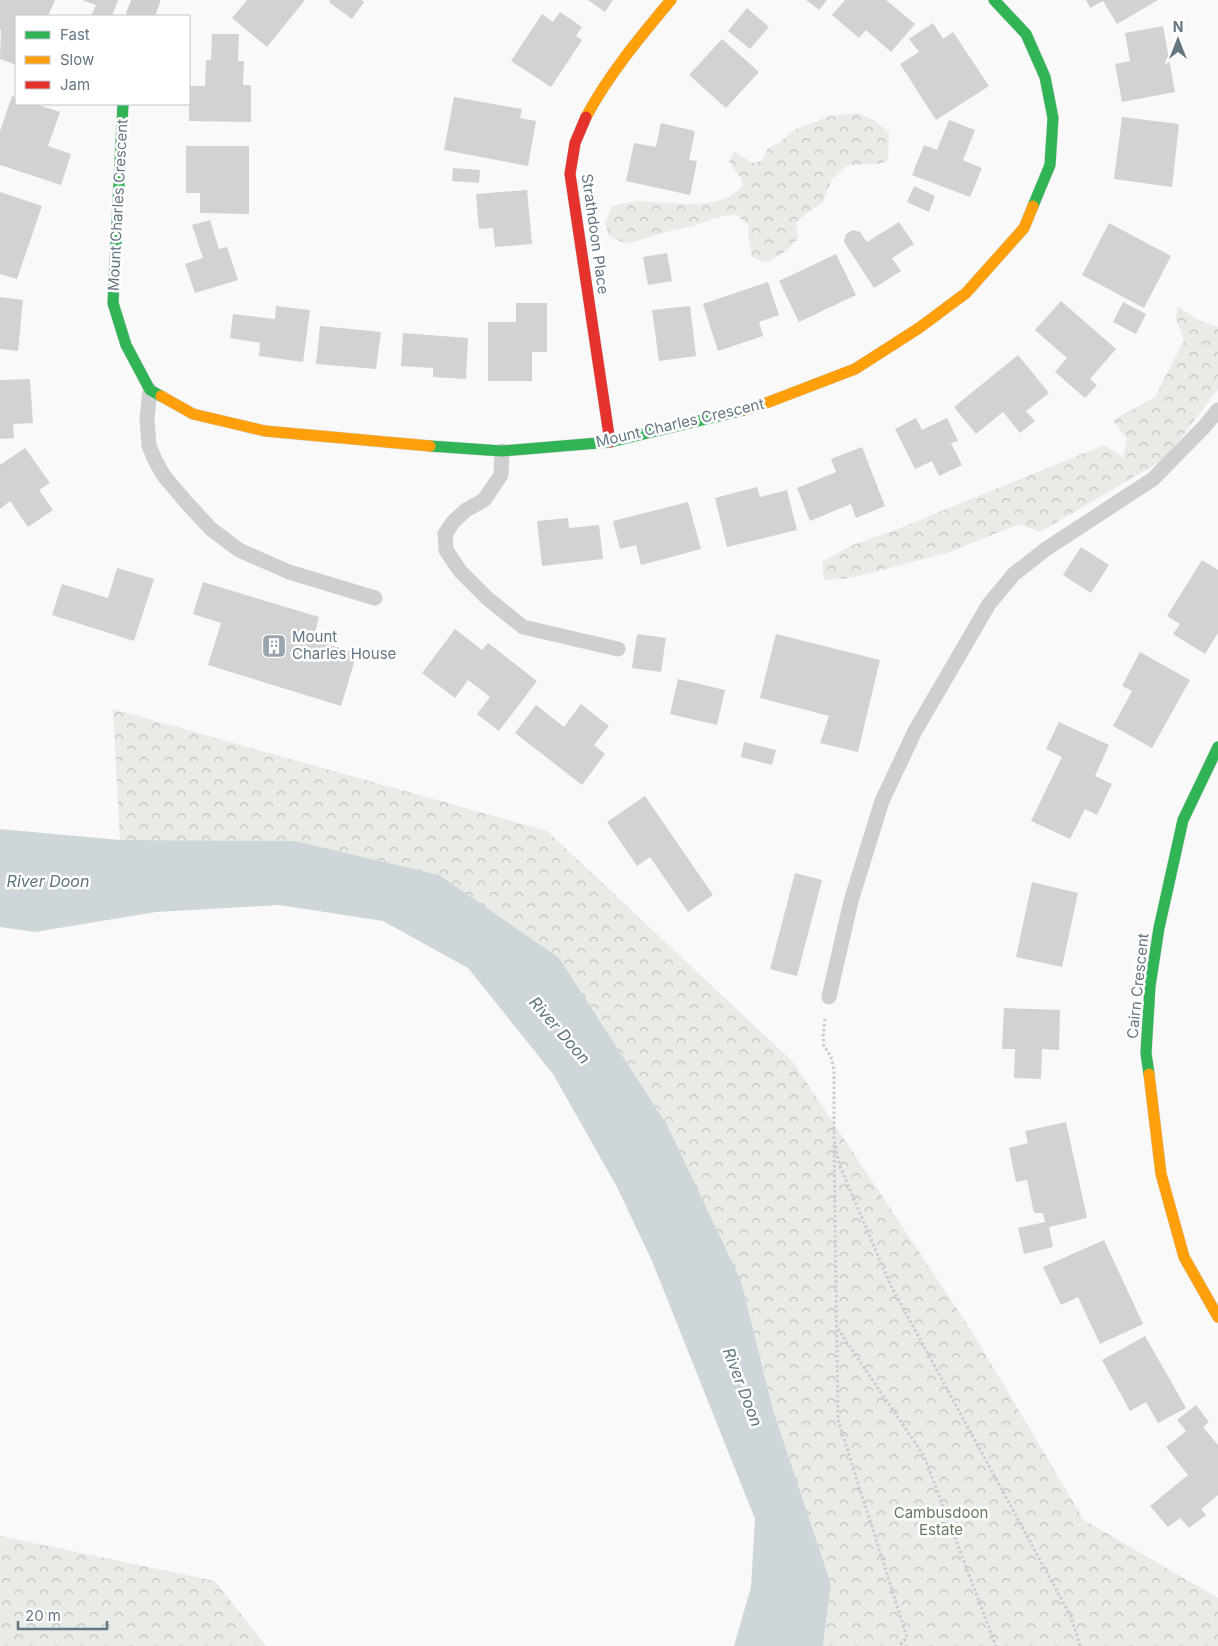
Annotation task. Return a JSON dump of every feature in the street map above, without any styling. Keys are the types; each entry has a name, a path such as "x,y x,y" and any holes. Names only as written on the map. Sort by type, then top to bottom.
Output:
{"street":[{"path":"140,15 146,0"},
{"name":"Strathdoon Place","path":"610,442 570,174 575,141 595,98 617,65 671,0"},
{"name":"Mount Charles Crescent","path":"123,105 112,303 126,345 150,390 194,414 265,431 392,444 502,451 610,442 756,407 855,369 919,328 966,293 1024,228 1050,165 1053,118 1045,77 1026,34 994,0"},
{"name":"Cairn Crescent","path":"1218,747 1183,820 1159,928 1150,986 1146,1053 1161,1174 1184,1257 1218,1316"}],"lane":[{"path":"150,390 147,419 149,446 156,462 164,476 212,529 239,550 289,572 375,598"},
{"path":"829,996 851,901 882,801 915,731 989,604 1014,574 1046,549 1153,478 1204,427 1218,410"},
{"path":"502,451 501,475 484,500 466,510 453,522 445,534 446,550 460,572 487,598 523,627 618,649"}],"path":[{"path":"829,996 823,1036 824,1046 831,1057 834,1070 838,1420 907,1637 899,1646"},
{"path":"834,1138 839,1164 890,1284 1071,1617 1080,1646"},
{"path":"837,1327 924,1456 996,1646"}],"green space":[{"path":"857,113 874,120 889,133 888,161 878,164 848,165 832,179 822,204 796,222 798,238 794,243 783,253 765,263 752,257 748,234 749,226 736,214 719,217 626,244 609,236 605,223 612,206 639,201 696,204 723,199 734,194 743,185 741,178 729,162 734,151 752,163 762,161 768,148 779,143 794,130 830,116"},
{"path":"1178,306 1196,319 1218,327 1218,389 1166,458 1040,532 1019,524 950,552 851,578 824,580 822,562 850,546 895,530 1104,445 1123,457 1127,439 1113,420 1155,397 1184,340 1176,318"},
{"name":"Cambusdoon Estate","path":"113,709 547,831 793,1062 971,1330 1084,1520 1218,1598 1218,1646 823,1646 831,1584 773,1410 741,1281 559,958 295,841 120,840"},
{"path":"0,1536 215,1581 266,1646 0,1646"}],"water":[{"name":"River Doon","path":"0,829 120,840 295,841 439,875 559,958 667,1125 741,1281 773,1410 831,1584 823,1646 734,1646 751,1587 755,1519 652,1261 617,1187 553,1074 468,968 383,921 279,905 156,912 35,932 0,927"}],"building":[{"path":"0,0 55,0 48,15 15,15 15,65 0,59"},
{"path":"82,0 118,0 112,15 91,15 96,5"},
{"path":"247,0 305,0 267,47 232,18"},
{"path":"330,0 361,0 364,2 352,19 329,2"},
{"path":"588,0 613,0 605,12"},
{"path":"806,0 827,0 819,10"},
{"path":"845,0 886,0 915,24 891,52 866,30 859,38 832,15"},
{"path":"1086,0 1158,0 1117,24 1103,1 1090,8"},
{"path":"747,8 769,27 750,49 728,31"},
{"path":"560,12 582,27 576,36 582,40 551,87 511,61 542,14 553,22"},
{"path":"933,23 943,39 953,32 989,86 936,120 900,64 919,52 909,39"},
{"path":"1163,26 1175,92 1122,102 1115,64 1130,61 1125,33"},
{"path":"212,34 239,34 238,61 244,61 243,85 251,85 251,122 189,121 190,86 205,86 206,60 211,60"},
{"path":"722,39 759,72 726,108 689,75"},
{"path":"12,96 15,97 15,105 38,105 60,112 48,146 71,154 61,185 0,165 0,131"},
{"path":"454,97 522,109 520,118 536,121 528,166 444,150"},
{"path":"1122,117 1179,124 1172,187 1114,179"},
{"path":"949,120 975,130 963,160 982,168 970,197 912,175 924,145 937,150"},
{"path":"661,123 695,131 689,160 697,161 690,195 626,181 634,143 656,147"},
{"path":"186,146 249,146 249,214 200,213 200,193 186,193"},
{"path":"453,168 480,170 479,183 452,181"},
{"path":"914,186 935,196 929,212 907,202"},
{"path":"527,190 532,244 495,247 493,228 479,229 476,194"},
{"path":"0,192 42,206 17,279 0,274"},
{"path":"210,220 219,249 227,247 238,280 195,293 185,264 203,258 192,225"},
{"path":"899,222 914,244 892,258 901,271 874,288 844,242 846,234 853,230 860,232 867,242"},
{"path":"1109,223 1171,256 1144,308 1082,275"},
{"path":"667,253 672,281 648,285 643,257"},
{"path":"836,254 856,295 799,322 779,281"},
{"path":"768,282 779,315 759,322 763,336 718,351 703,304"},
{"path":"0,297 23,300 18,351 0,349"},
{"path":"1061,301 1116,349 1090,379 1097,385 1085,398 1055,372 1067,358 1035,330"},
{"path":"1123,302 1146,314 1136,334 1113,322"},
{"path":"516,303 547,303 547,352 532,352 532,381 488,381 488,322 516,322"},
{"path":"276,306 310,310 303,362 259,356 260,343 230,338 233,314 275,319"},
{"path":"690,306 696,356 659,361 652,310"},
{"path":"320,326 381,332 376,369 316,364"},
{"path":"403,333 468,338 466,379 433,377 433,368 401,366"},
{"path":"1018,355 1049,393 1026,411 1035,421 1020,433 1003,412 976,434 954,407"},
{"path":"30,379 33,423 13,424 14,438 0,439 0,380"},
{"path":"916,418 922,430 947,418 958,441 951,443 962,465 939,476 932,461 915,469 895,429"},
{"path":"862,447 885,506 856,518 851,504 810,521 797,488 836,472 831,459"},
{"path":"25,448 50,483 39,490 53,510 28,527 10,501 0,509 0,465"},
{"path":"757,487 760,497 787,490 797,530 727,547 715,498"},
{"path":"688,502 701,549 641,565 636,545 620,549 613,521"},
{"path":"568,518 569,528 599,525 603,559 542,566 537,521"},
{"path":"1081,547 1109,565 1091,593 1063,575"},
{"path":"1202,560 1218,570 1218,633 1205,654 1173,634 1180,624 1167,616"},
{"path":"117,568 154,579 134,641 52,615 62,584 108,598"},
{"name":"Mount Charles House","path":"203,582 319,617 313,640 357,653 341,706 208,665 221,623 193,614"},
{"path":"455,629 482,650 488,643 537,681 499,731 477,714 490,697 468,680 455,698 422,673"},
{"path":"637,634 666,638 661,672 632,668"},
{"path":"776,634 880,660 858,752 820,743 829,716 760,698"},
{"path":"1140,652 1190,680 1152,748 1113,726 1132,691 1122,686"},
{"path":"678,679 725,690 717,725 670,714"},
{"path":"581,704 609,726 594,745 605,754 582,785 515,733 536,705 564,727"},
{"path":"1059,722 1109,745 1095,776 1112,784 1097,815 1085,809 1070,839 1031,821 1062,757 1046,749"},
{"path":"744,742 776,750 772,765 741,757"},
{"path":"645,796 713,895 688,912 650,857 637,866 607,822"},
{"path":"795,873 822,880 797,976 770,969"},
{"path":"1032,882 1078,893 1062,967 1016,957"},
{"path":"1004,1008 1060,1010 1059,1050 1042,1049 1041,1079 1014,1078 1015,1049 1002,1049"},
{"path":"1066,1122 1087,1218 1049,1227 1053,1247 1024,1254 1018,1228 1045,1222 1043,1213 1034,1213 1027,1180 1016,1182 1009,1148 1028,1143 1025,1131"},
{"path":"1104,1240 1143,1324 1100,1344 1078,1297 1061,1305 1043,1267"},
{"path":"1145,1336 1186,1408 1158,1423 1146,1402 1130,1411 1102,1360"},
{"path":"1196,1405 1209,1422 1203,1427 1218,1445 1218,1495 1201,1509 1206,1515 1189,1528 1180,1518 1168,1527 1150,1506 1188,1475 1166,1447 1186,1431 1177,1420"}],"traffic: fast":[{"path":"994,0 1026,34 1045,77 1053,118 1050,165 1033,206"},
{"path":"123,105 113,303 126,345 150,390 161,396"},
{"path":"430,446 502,451 610,442 744,410"},
{"path":"1149,1074 1146,1053 1150,986 1159,928 1183,820 1218,747"}],"traffic: slow":[{"path":"586,117 615,71 671,0"},
{"path":"744,410 855,369 919,328 966,293 1024,228 1033,206"},
{"path":"161,396 193,414 265,431 430,446"},
{"path":"1149,1074 1161,1174 1184,1257 1218,1317"}],"traffic: jam":[{"path":"586,117 575,143 570,174 610,442"}],"place":[{"name":"Mount Charles House","path":"274,646"}]}
